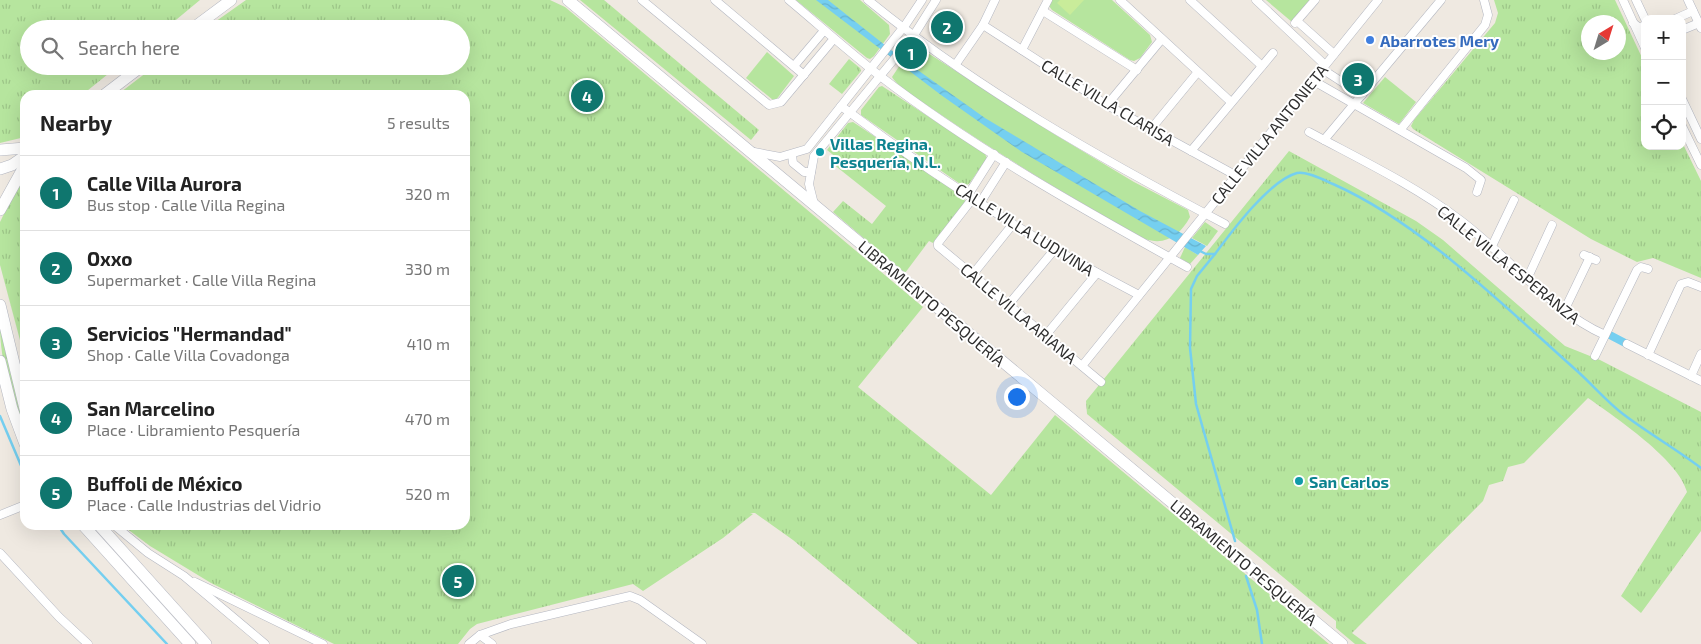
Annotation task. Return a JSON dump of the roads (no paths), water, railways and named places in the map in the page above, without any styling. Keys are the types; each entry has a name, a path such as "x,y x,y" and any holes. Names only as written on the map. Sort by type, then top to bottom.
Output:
{"main road":[{"path":"204,20 230,0"},
{"name":"LIBRAMIENTO PESQUERÍA","path":"568,0 1342,644"},
{"path":"111,90 130,75"},
{"path":"0,150 20,148"},
{"path":"0,169 12,165 20,159"},
{"path":"0,210 20,174"},
{"path":"0,305 20,388"},
{"path":"0,361 12,409 20,431"},
{"path":"87,530 190,644"},
{"path":"103,530 206,644"}],"street":[{"path":"642,0 766,103 773,105 781,102 804,75 829,35"},
{"path":"715,0 804,75"},
{"path":"789,0 876,72 994,154 1187,266"},
{"path":"868,0 908,31 1018,106 1111,164 1203,215 1225,224"},
{"path":"795,154 807,149 841,106 876,72 889,65 903,48 908,31 922,0"},
{"path":"814,206 809,184 814,156 850,113 876,72 880,56 894,39 908,31 936,0"},
{"path":"956,64 982,25 995,0"},
{"path":"1022,50 1048,0"},
{"path":"1120,0 1231,102"},
{"path":"1190,0 1262,66"},
{"path":"1256,0 1323,67 1362,95"},
{"path":"1288,30 1315,0"},
{"name":"CALLE VILLA ANTONIETA","path":"1170,256 1378,0"},
{"path":"1324,140 1441,0"},
{"path":"1401,129 1485,25 1487,19 1484,0"},
{"path":"1622,0 1641,40"},
{"path":"1636,0 1643,15"},
{"path":"1686,29 1700,25 1688,0"},
{"path":"1043,11 1137,70"},
{"path":"1684,15 1693,11"},
{"path":"1297,21 1334,54"},
{"path":"1633,23 1641,27"},
{"path":"1633,23 1641,32"},
{"name":"CALLE VILLA CLARISA","path":"982,25 1107,105 1236,175"},
{"path":"794,66 829,35"},
{"path":"1107,105 1162,40"},
{"path":"1191,151 1273,53"},
{"path":"1151,129 1197,72"},
{"path":"1312,80 1401,129 1480,178 1482,184 1478,192"},
{"path":"1685,105 1701,139"},
{"name":"CALLE VILLA LUDIVINA","path":"841,106 974,199 1096,273 1139,295"},
{"name":"CALLE VILLA ESPERANZA","path":"1309,132 1429,199 1459,219 1528,277 1564,311 1587,327 1605,335"},
{"path":"1686,134 1701,165"},
{"path":"748,149 764,155 779,157 808,153 812,158 812,168"},
{"path":"795,154 793,163 804,172 812,168"},
{"path":"974,199 994,154"},
{"path":"778,175 774,162 779,157"},
{"path":"974,199 1006,162"},
{"path":"792,186 804,190 809,184"},
{"name":"CALLE VILLA ARIANA","path":"974,199 938,245 1101,382"},
{"path":"1492,246 1514,200"},
{"path":"973,274 1014,224"},
{"path":"1528,277 1552,226"},
{"path":"1009,304 1055,249"},
{"path":"1082,366 1170,256"},
{"path":"1564,311 1590,257"},
{"path":"1595,356 1637,270 1641,268 1648,269"},
{"path":"1046,335 1096,273"},
{"path":"1648,355 1681,284 1688,282 1701,287"},
{"path":"1627,344 1701,381"},
{"path":"1691,376 1701,354"},
{"path":"0,515 20,507"},
{"path":"120,530 147,552 184,576 323,644"},
{"path":"0,552 59,617 88,644"},
{"path":"184,576 264,644"},
{"path":"469,644 480,635 510,624 623,597 634,597 702,644"},
{"path":"480,635 492,644"}],"water":[{"path":"816,0 828,0 905,61 985,118 1140,211 1206,246 1198,255 1022,152 941,95"}],"waterway":[{"path":"1198,250 1206,254 1215,254 1252,208 1275,185 1286,178 1297,173 1320,178 1366,201 1430,243 1491,293 1617,409 1701,468"},
{"path":"1215,254 1197,276 1191,289 1190,348 1196,404 1235,541"},
{"path":"1606,333 1627,344"},
{"path":"0,416 20,463"},
{"path":"61,530 167,644"},
{"path":"1246,576 1257,610 1262,644"}],"place":[{"name":"Oxxo","path":"947,27"},
{"name":"Abarrotes Mery","path":"1370,40"},
{"name":"Calle Villa Aurora","path":"911,53"},
{"name":"Servicios \"Hermandad\"","path":"1358,79"},
{"name":"San Marcelino","path":"587,96"},
{"name":"Villas Regina, Pesquería, N.L.","path":"820,152"},
{"name":"San Carlos","path":"1299,481"},
{"name":"Buffoli de México","path":"458,581"}]}
